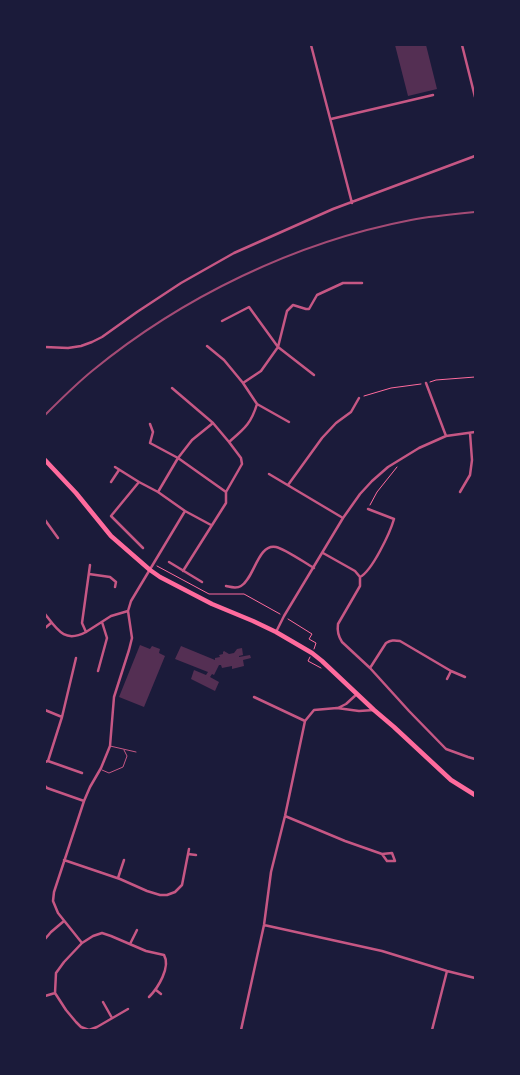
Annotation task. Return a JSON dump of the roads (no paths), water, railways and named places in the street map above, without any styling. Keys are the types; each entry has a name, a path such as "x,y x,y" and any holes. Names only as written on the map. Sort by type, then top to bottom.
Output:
{"main road":[{"path":"45,460 76,493 111,536 150,570 212,604 276,632 312,653 451,780 475,795"}],"street":[{"path":"311,45 352,203"},
{"path":"462,45 475,97"},
{"path":"330,119 433,95"},
{"path":"45,347 68,348 92,342 181,283 234,253 333,209 475,156"},
{"path":"243,384 261,371 278,347 286,311 293,306 310,309 316,295 343,283 362,283"},
{"path":"222,321 249,307 278,347 314,375"},
{"path":"207,346 224,360 257,404 290,422"},
{"path":"426,383 446,436"},
{"path":"172,388 213,423 241,458 242,464 226,492 226,503 183,571"},
{"path":"288,485 322,438 350,412 359,398"},
{"path":"229,442 248,425 254,415 257,404"},
{"path":"158,492 178,458 192,440 213,423"},
{"path":"150,424 152,432 150,443 178,458 226,492"},
{"path":"276,632 343,518 372,481 388,467 420,448 446,436 475,432"},
{"path":"460,492 470,475 472,460 470,433"},
{"path":"115,467 211,525"},
{"path":"111,482 119,470"},
{"path":"269,474 343,518"},
{"path":"139,482 111,516 143,548"},
{"path":"360,577 368,572 388,535 394,519 368,508"},
{"path":"82,943 58,913 53,901 54,892 84,801 110,746 114,697 132,638 128,611 131,601 185,511"},
{"path":"45,520 58,538"},
{"path":"226,586 233,588 245,583 264,551 270,547 277,547 314,568"},
{"path":"322,553 355,571 360,577 360,586 338,624 338,637 446,748 475,759"},
{"path":"169,562 202,582"},
{"path":"86,632 82,622 90,565"},
{"path":"89,574 110,577 116,582 115,588"},
{"path":"45,614 51,623 65,636 72,636 80,635 112,616 128,611"},
{"path":"98,671 107,638 102,622"},
{"path":"45,628 51,623"},
{"path":"370,668 386,643 395,640 400,641 452,672 465,677"},
{"path":"76,658 62,717 47,761 82,773"},
{"path":"447,678 452,672"},
{"path":"337,708 346,704 357,694"},
{"path":"254,697 305,721"},
{"path":"241,1030 264,925 271,872 305,721 314,710 337,708 359,711 374,710"},
{"path":"45,710 62,717"},
{"path":"45,786 84,801"},
{"path":"285,816 382,854 392,853 395,861 387,861 382,854"},
{"path":"64,860 118,878 160,895 167,895 175,892 182,885 189,849"},
{"path":"188,854 196,855"},
{"path":"118,878 124,860"},
{"path":"45,939 64,921"},
{"path":"264,925 382,951 475,978"},
{"path":"130,944 137,930"},
{"path":"128,1009 89,1030 81,1027 66,1010 55,993 56,973 82,943 93,936 102,933 146,951 164,955 167,967 156,990 149,997"},
{"path":"433,1030 447,971"},
{"path":"156,990 161,994"},
{"path":"45,996 55,993"},
{"path":"103,1002 112,1018"}],"lane":[{"path":"110,746 136,752"},
{"path":"101,768 109,773 123,767 126,756 124,750"}],"railway":[{"path":"45,415 86,376 127,344 164,319 242,276 325,242 368,230 419,219 475,212"}]}
